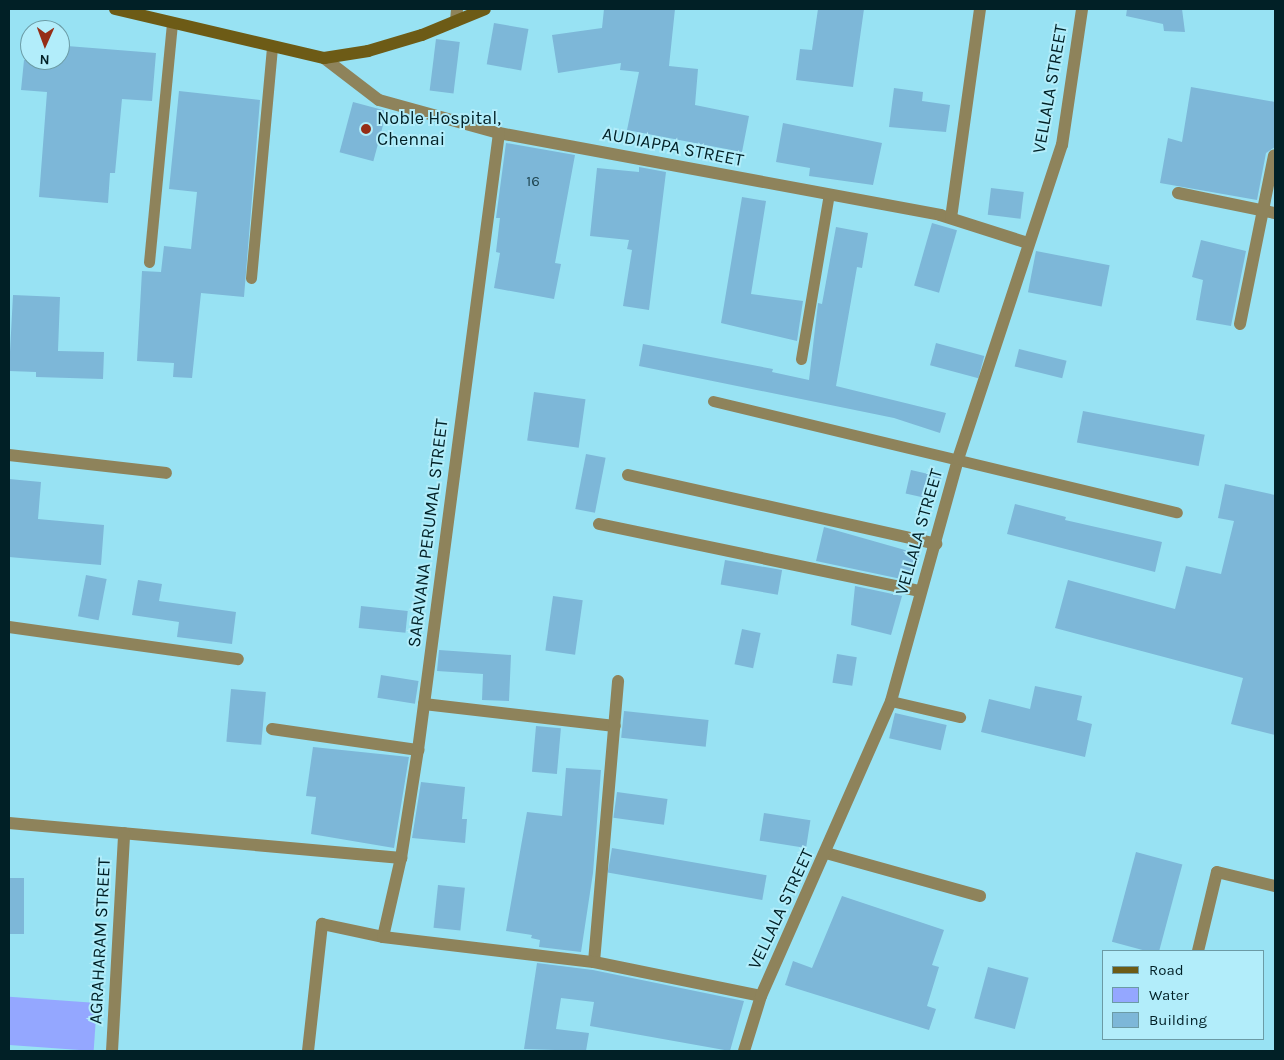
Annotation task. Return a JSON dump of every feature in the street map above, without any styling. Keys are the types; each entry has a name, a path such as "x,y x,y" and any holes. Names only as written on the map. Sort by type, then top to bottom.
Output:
{"main road":[{"path":"115,9 324,58 368,52 456,15 485,9"}],"street":[{"path":"951,218 980,9"},
{"name":"VELLALA STREET","path":"744,1051 760,996 826,854 891,701 958,459 1062,145 1082,9"},
{"name":"AUDIAPPA STREET","path":"324,58 380,100 499,133 951,218 1028,243"},
{"name":"SARAVANA PERUMAL STREET","path":"383,937 401,858 418,750 499,133"},
{"path":"1240,324 1274,154"},
{"path":"1178,193 1275,213"},
{"path":"9,455 166,473"},
{"path":"628,475 936,544"},
{"path":"599,524 920,591"},
{"path":"9,627 238,659"},
{"path":"594,962 618,681"},
{"path":"424,704 615,726"},
{"path":"272,729 418,750"},
{"path":"9,823 401,858"},
{"name":"AGRAHARAM STREET","path":"112,1051 124,833"},
{"path":"826,854 980,896"},
{"path":"1198,950 1217,872 1275,886"},
{"path":"308,1051 322,924 383,937 594,962 760,996"}],"lane":[{"path":"149,262 172,22"},
{"path":"251,278 272,46"},
{"path":"801,359 829,194"},
{"path":"713,401 1177,512"},
{"path":"891,701 960,717"}],"water":[{"path":"9,997 97,1003 94,1051 9,1045"}],"building":[{"path":"604,9 675,9 669,66 698,69 695,105 749,116 742,152 627,130 639,72 620,70 621,63 558,73 552,35 602,28"},
{"path":"818,9 864,9 853,87 796,80 800,49 812,50"},
{"path":"1127,9 1182,9 1185,32 1164,31 1163,24 1126,16"},
{"path":"494,23 528,29 521,70 487,64"},
{"path":"436,39 460,42 453,94 430,91"},
{"path":"70,46 156,53 152,101 122,99 115,173 110,173 108,203 39,197 47,92 21,90 23,70 70,70"},
{"path":"1191,87 1275,102 1275,147 1266,153 1257,200 1160,183 1168,138 1182,142"},
{"path":"894,88 923,92 922,101 950,105 946,132 889,127"},
{"path":"179,91 260,100 244,297 201,293 192,378 173,377 174,363 137,361 142,271 161,272 164,246 191,249 197,192 169,189"},
{"path":"353,102 387,111 373,161 340,152"},
{"path":"783,123 882,143 873,185 809,176 810,168 776,162"},
{"path":"506,143 575,155 555,263 561,264 554,299 494,288 500,253 496,252 500,218 496,218"},
{"path":"639,167 666,172 649,310 623,306 632,250 627,249 629,240 590,236 597,168 639,172"},
{"path":"991,188 1024,192 1020,219 988,215"},
{"path":"742,197 766,201 751,294 803,301 797,341 721,323"},
{"path":"932,223 957,230 939,293 914,285"},
{"path":"836,227 868,233 862,268 857,267 836,386 946,413 940,433 894,418 639,366 643,344 773,369 772,372 809,380 818,303 822,304"},
{"path":"1201,240 1246,251 1231,326 1196,320 1203,280 1192,277"},
{"path":"1036,251 1110,265 1102,307 1028,292"},
{"path":"13,295 60,297 58,351 104,352 103,379 36,377 36,372 9,371"},
{"path":"936,343 984,356 978,378 930,365"},
{"path":"1019,349 1067,361 1062,378 1015,366"},
{"path":"534,392 585,399 579,448 527,441"},
{"path":"1083,411 1205,435 1199,466 1077,442"},
{"path":"586,454 606,458 595,513 575,509"},
{"path":"911,470 941,477 936,500 906,493"},
{"path":"9,479 41,482 38,519 104,525 101,565 9,557"},
{"path":"1225,484 1275,495 1275,735 1231,724 1243,678 1055,628 1068,580 1175,609 1186,566 1221,574 1234,521 1218,518"},
{"path":"1015,504 1066,517 1065,520 1162,542 1155,572 1007,534"},
{"path":"824,527 919,554 914,577 907,575 906,580 816,561"},
{"path":"725,560 782,570 778,595 721,585"},
{"path":"86,575 107,579 99,620 78,616"},
{"path":"138,580 162,584 159,601 236,612 232,644 177,637 179,622 132,615"},
{"path":"855,586 902,596 891,635 851,625"},
{"path":"553,596 583,600 575,655 545,650"},
{"path":"361,606 408,611 405,633 359,628"},
{"path":"742,629 761,633 753,668 735,664"},
{"path":"439,650 511,655 509,701 482,700 483,674 437,671"},
{"path":"837,654 857,657 852,686 832,683"},
{"path":"381,675 419,681 415,704 377,698"},
{"path":"1035,686 1082,696 1077,720 1092,724 1085,757 981,732 989,699 1030,709"},
{"path":"231,689 266,692 261,745 226,742"},
{"path":"624,711 709,720 706,747 621,738"},
{"path":"895,713 947,725 941,750 889,738"},
{"path":"536,726 561,728 557,774 532,772"},
{"path":"313,747 409,757 394,848 311,834 316,797 306,796"},
{"path":"566,768 601,770 593,873 581,952 539,947 540,940 531,938 532,935 506,931 527,812 562,816"},
{"path":"421,782 465,787 462,819 467,819 465,843 412,838"},
{"path":"617,792 668,799 664,825 613,818"},
{"path":"764,813 810,820 806,848 760,841"},
{"path":"612,848 767,875 762,900 608,873"},
{"path":"1136,852 1182,864 1159,950 1142,950 1112,942"},
{"path":"9,878 24,878 24,934 9,934"},
{"path":"438,885 465,888 460,931 434,928"},
{"path":"842,896 944,930 932,965 939,967 927,1006 936,1009 929,1030 785,985 793,961 812,968"},
{"path":"537,963 593,970 744,1001 730,1051 590,1026 594,1002 561,998 556,1029 589,1033 586,1051 524,1049"},
{"path":"988,967 1029,978 1015,1029 974,1018"}],"place":[{"name":"Noble Hospital, Chennai","path":"366,129"}]}
